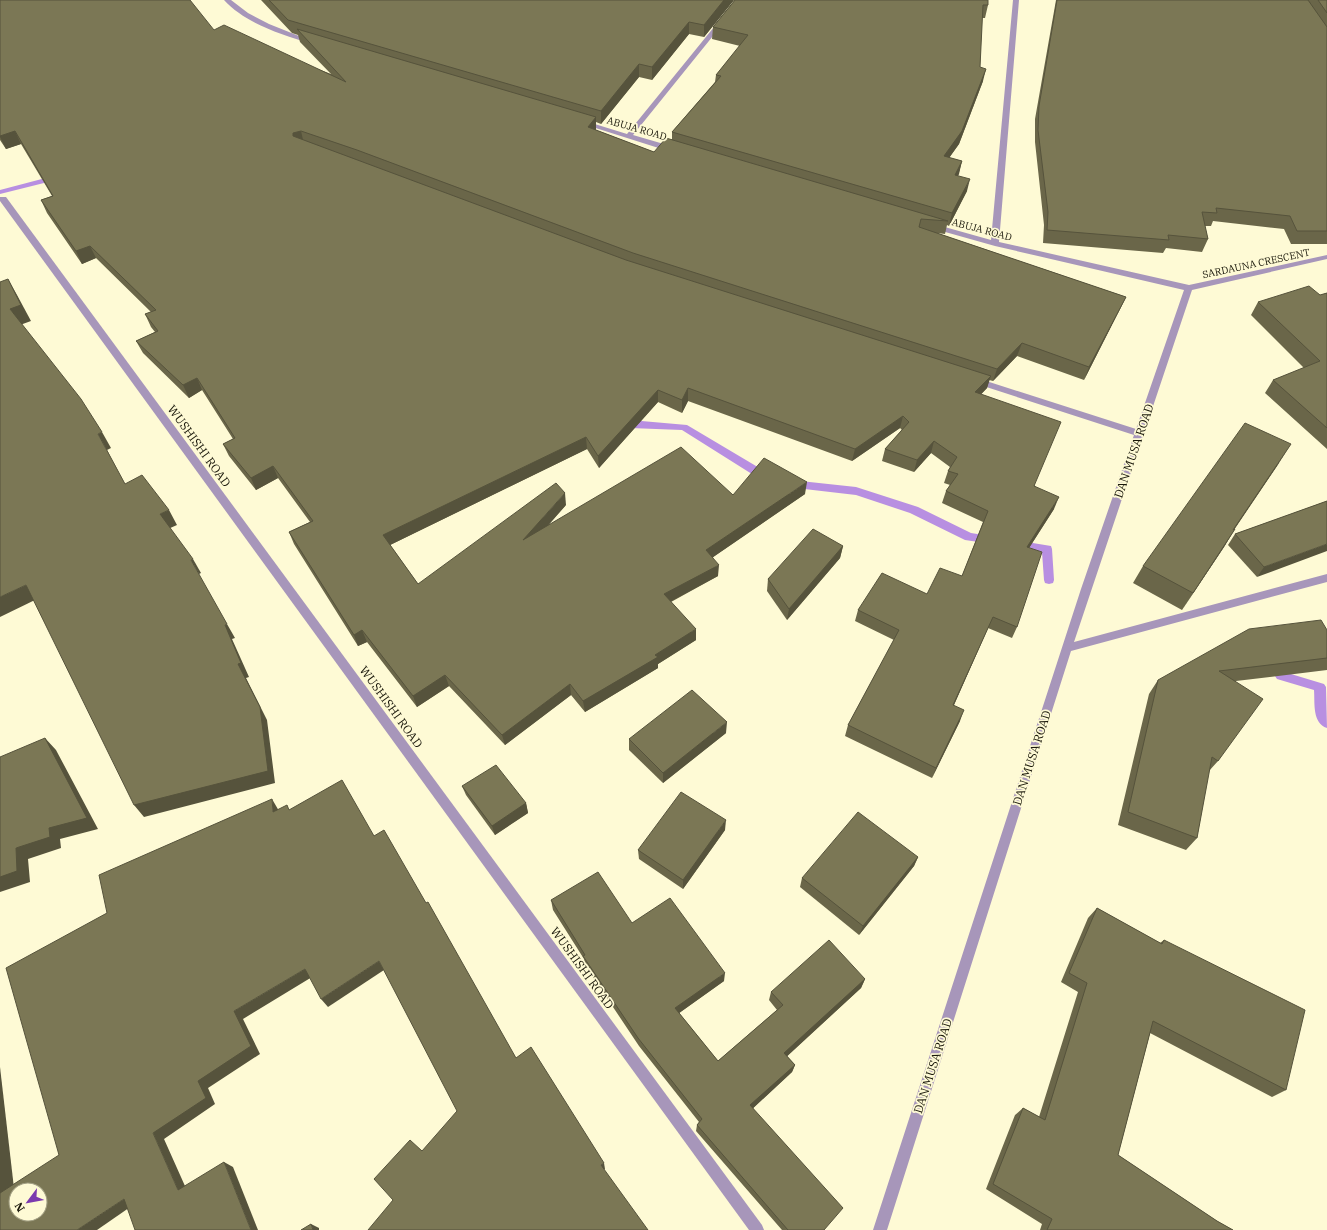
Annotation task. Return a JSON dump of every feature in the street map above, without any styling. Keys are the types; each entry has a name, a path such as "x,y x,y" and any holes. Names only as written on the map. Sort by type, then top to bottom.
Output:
{"street":[{"path":"227,0 255,20 288,35 319,44"},
{"path":"629,136 737,0"},
{"path":"995,244 1016,0"},
{"name":"ABUJA ROAD","path":"576,121 682,152"},
{"name":"WUSHISHI ROAD","path":"3,199 758,1230"},
{"name":"ABUJA ROAD","path":"926,224 995,244 1189,288"},
{"name":"SARDAUNA CRESCENT","path":"1189,288 1327,257"},
{"name":"DAN MUSA ROAD","path":"880,1230 1086,589 1189,288"},
{"path":"965,377 1140,433"},
{"path":"1068,648 1327,578"}],"building":[{"path":"0,0 190,0 214,30 224,25 346,82 297,29 596,117 588,127 654,152 666,138 948,221 921,219 919,227 1126,297 1089,367 1022,343 997,369 633,253 357,150 301,131 293,133 293,136 626,260 991,376 975,392 1061,422 1034,486 1059,497 1027,547 1042,552 1017,627 993,617 953,705 964,710 936,768 848,725 899,630 858,610 882,573 927,594 940,568 962,576 988,511 946,491 958,474 948,471 957,457 934,441 917,460 885,449 909,422 903,416 855,449 688,388 682,400 658,390 598,456 586,437 383,535 418,584 556,483 565,493 523,540 681,447 733,495 764,458 807,482 706,550 719,565 664,594 696,629 655,655 658,657 583,701 570,684 502,735 445,675 413,696 362,630 354,635 289,532 313,521 273,466 251,478 223,444 235,438 197,378 183,385 136,341 158,331 145,314 156,310 90,246 76,251 41,200 53,196 15,131 0,136"},
{"path":"269,0 724,0 704,25 689,22 652,67 639,64 601,111 288,20"},
{"path":"735,0 988,0 988,5 983,5 980,67 986,69 962,131 944,156 962,161 955,175 970,179 952,213 672,132 721,76 716,75 748,35 713,27"},
{"path":"1057,0 1308,0 1327,27 1327,231 1297,231 1290,216 1216,208 1217,213 1202,212 1208,239 1168,235 1169,240 1047,230 1048,212 1038,130 1039,106"},
{"path":"1318,0 1327,0 1327,13"},
{"path":"8,279 21,305 10,309 81,399 102,432 98,434 125,484 142,475 169,510 160,514 193,559 191,560 227,624 225,625 241,663 238,664 260,707 268,771 134,805 26,585 0,597 0,282"},
{"path":"1309,286 1320,295 1327,293 1327,428 1273,380 1320,361 1258,302"},
{"path":"1245,423 1291,444 1193,593 1143,566"},
{"path":"1327,501 1327,544 1264,567 1235,534"},
{"path":"813,529 843,546 789,609 768,579"},
{"path":"1321,620 1327,630 1327,658 1219,671 1263,699 1218,761 1212,757 1197,838 1128,812 1158,680 1249,629"},
{"path":"692,690 727,722 663,773 629,739"},
{"path":"45,738 87,818 49,828 50,837 16,848 17,871 0,877 0,757"},
{"path":"496,765 526,803 492,826 462,786"},
{"path":"342,780 374,836 384,830 426,903 428,902 516,1058 531,1047 604,1163 601,1165 648,1230 368,1230 393,1200 374,1179 410,1140 422,1151 457,1111 379,961 321,999 305,969 234,1011 251,1046 198,1081 206,1098 153,1133 178,1190 224,1162 251,1230 135,1230 124,1199 77,1230 0,1230 0,1193 8,1188 8,1222 48,1222 48,1182 17,1182 59,1155 6,968 107,913 99,875 272,799 273,812 287,805 289,810"},
{"path":"681,792 726,820 683,880 638,850"},
{"path":"858,812 918,857 863,926 802,878"},
{"path":"598,872 632,923 670,898 725,973 675,1008 718,1061 783,1005 771,992 829,940 865,979 784,1053 795,1065 750,1105 843,1208 824,1230 788,1230 697,1125 702,1119 638,1038 583,956 585,955 551,900"},
{"path":"1097,908 1162,944 1164,940 1305,1010 1286,1090 1153,1021 1118,1155 1217,1221 1233,1230 1047,1230 1052,1219 993,1184 1023,1108 1045,1120 1087,983 1069,973"},
{"path":"311,1224 313,1230 301,1230"}],"waterway":[{"path":"0,192 57,177"},
{"path":"623,422 630,424 684,427 767,478"},
{"path":"791,484 856,491 914,510 969,537 992,540"},
{"path":"1015,544 1047,549 1049,580"},
{"path":"1281,676 1320,687 1321,714 1327,723"}]}
